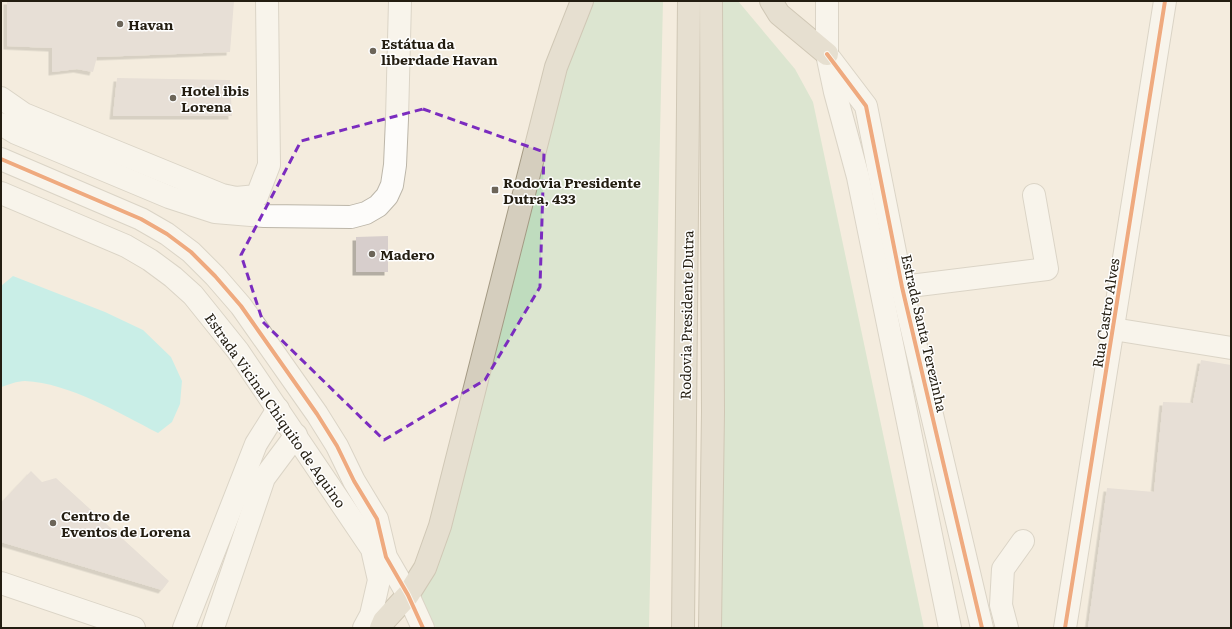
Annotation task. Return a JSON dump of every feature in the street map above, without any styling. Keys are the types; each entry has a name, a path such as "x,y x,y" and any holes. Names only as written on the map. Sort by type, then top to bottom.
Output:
{"highway":[{"path":"381,628 384,621 408,595 425,568 440,526 556,67 582,1"},
{"name":"Rodovia Presidente Dutra","path":"683,628 689,1"},
{"name":"Rodovia Presidente Dutra","path":"710,628 713,412 711,1"},
{"path":"771,1 779,14 827,54"}],"street":[{"path":"1,98 24,114 222,195 236,198 257,196 269,165 267,1"},
{"path":"1,124 16,132 169,197 216,212 264,216 351,217 366,213 378,206 387,196 392,185 395,165 400,1"},
{"path":"826,1 827,54 835,92 858,177 950,628"},
{"name":"Rua Castro Alves","path":"1065,628 1165,1"},
{"name":"Estrada Santa Terezinha","path":"827,54 866,106 902,287 982,628"},
{"name":"Estrada Vicinal Chiquito de Aquino","path":"1,159 142,219 167,234 191,252 241,306 317,414 337,446 354,481 377,519 386,557 408,595 423,628"},
{"name":"Estrada Vicinal Chiquito de Aquino","path":"1,193 126,246 150,260 193,295 238,351 372,549 379,580 372,615 364,628"},
{"path":"902,287 1047,269 1034,194"},
{"path":"1113,329 1231,348"},
{"path":"184,628 256,444 278,409"},
{"path":"213,628 264,478 296,435"},
{"path":"1007,628 1001,606 1003,569 1023,541"},
{"path":"1,583 134,628"}],"highlighted area":[{"path":"423,109 544,152 540,287 485,380 384,440 263,322 241,255 301,141"}],"green space":[{"path":"592,1 663,1 649,628 436,628 419,599 564,75"},
{"path":"721,1 738,1 795,69 813,102 924,628 722,628 719,384"}],"water":[{"path":"13,276 105,312 143,330 171,357 182,381 180,404 172,422 158,433 93,400 59,387 25,381 16,382 1,387 1,286"}],"building":[{"name":"Havan","path":"7,1 234,1 230,52 97,57 93,72 77,69 52,72 52,48 7,46"},
{"name":"Hotel ibis Lorena","path":"117,78 230,80 232,116 113,116"},
{"name":"Madero","path":"388,236 388,272 356,272 356,237"},
{"path":"1201,360 1231,365 1231,628 1088,628 1107,488 1154,492 1163,402 1193,403"},
{"name":"Centro de Eventos de Lorena","path":"31,471 42,482 56,478 169,581 162,590 1,542 1,503"}],"cycle path":[{"path":"1065,628 1165,1"},
{"path":"827,54 866,106 902,287 982,628"},
{"path":"1,159 141,219 167,234 191,252 215,276 241,306 317,414 337,446 354,481 377,519 386,557 408,595 423,628"}],"place":[{"name":"Havan","path":"120,24"},
{"name":"Estátua da liberdade Havan","path":"373,51"},
{"name":"Hotel ibis Lorena","path":"173,98"},
{"name":"Rodovia Presidente Dutra, 433","path":"495,190"},
{"name":"Madero","path":"372,254"},
{"name":"Centro de Eventos de Lorena","path":"53,523"}]}
